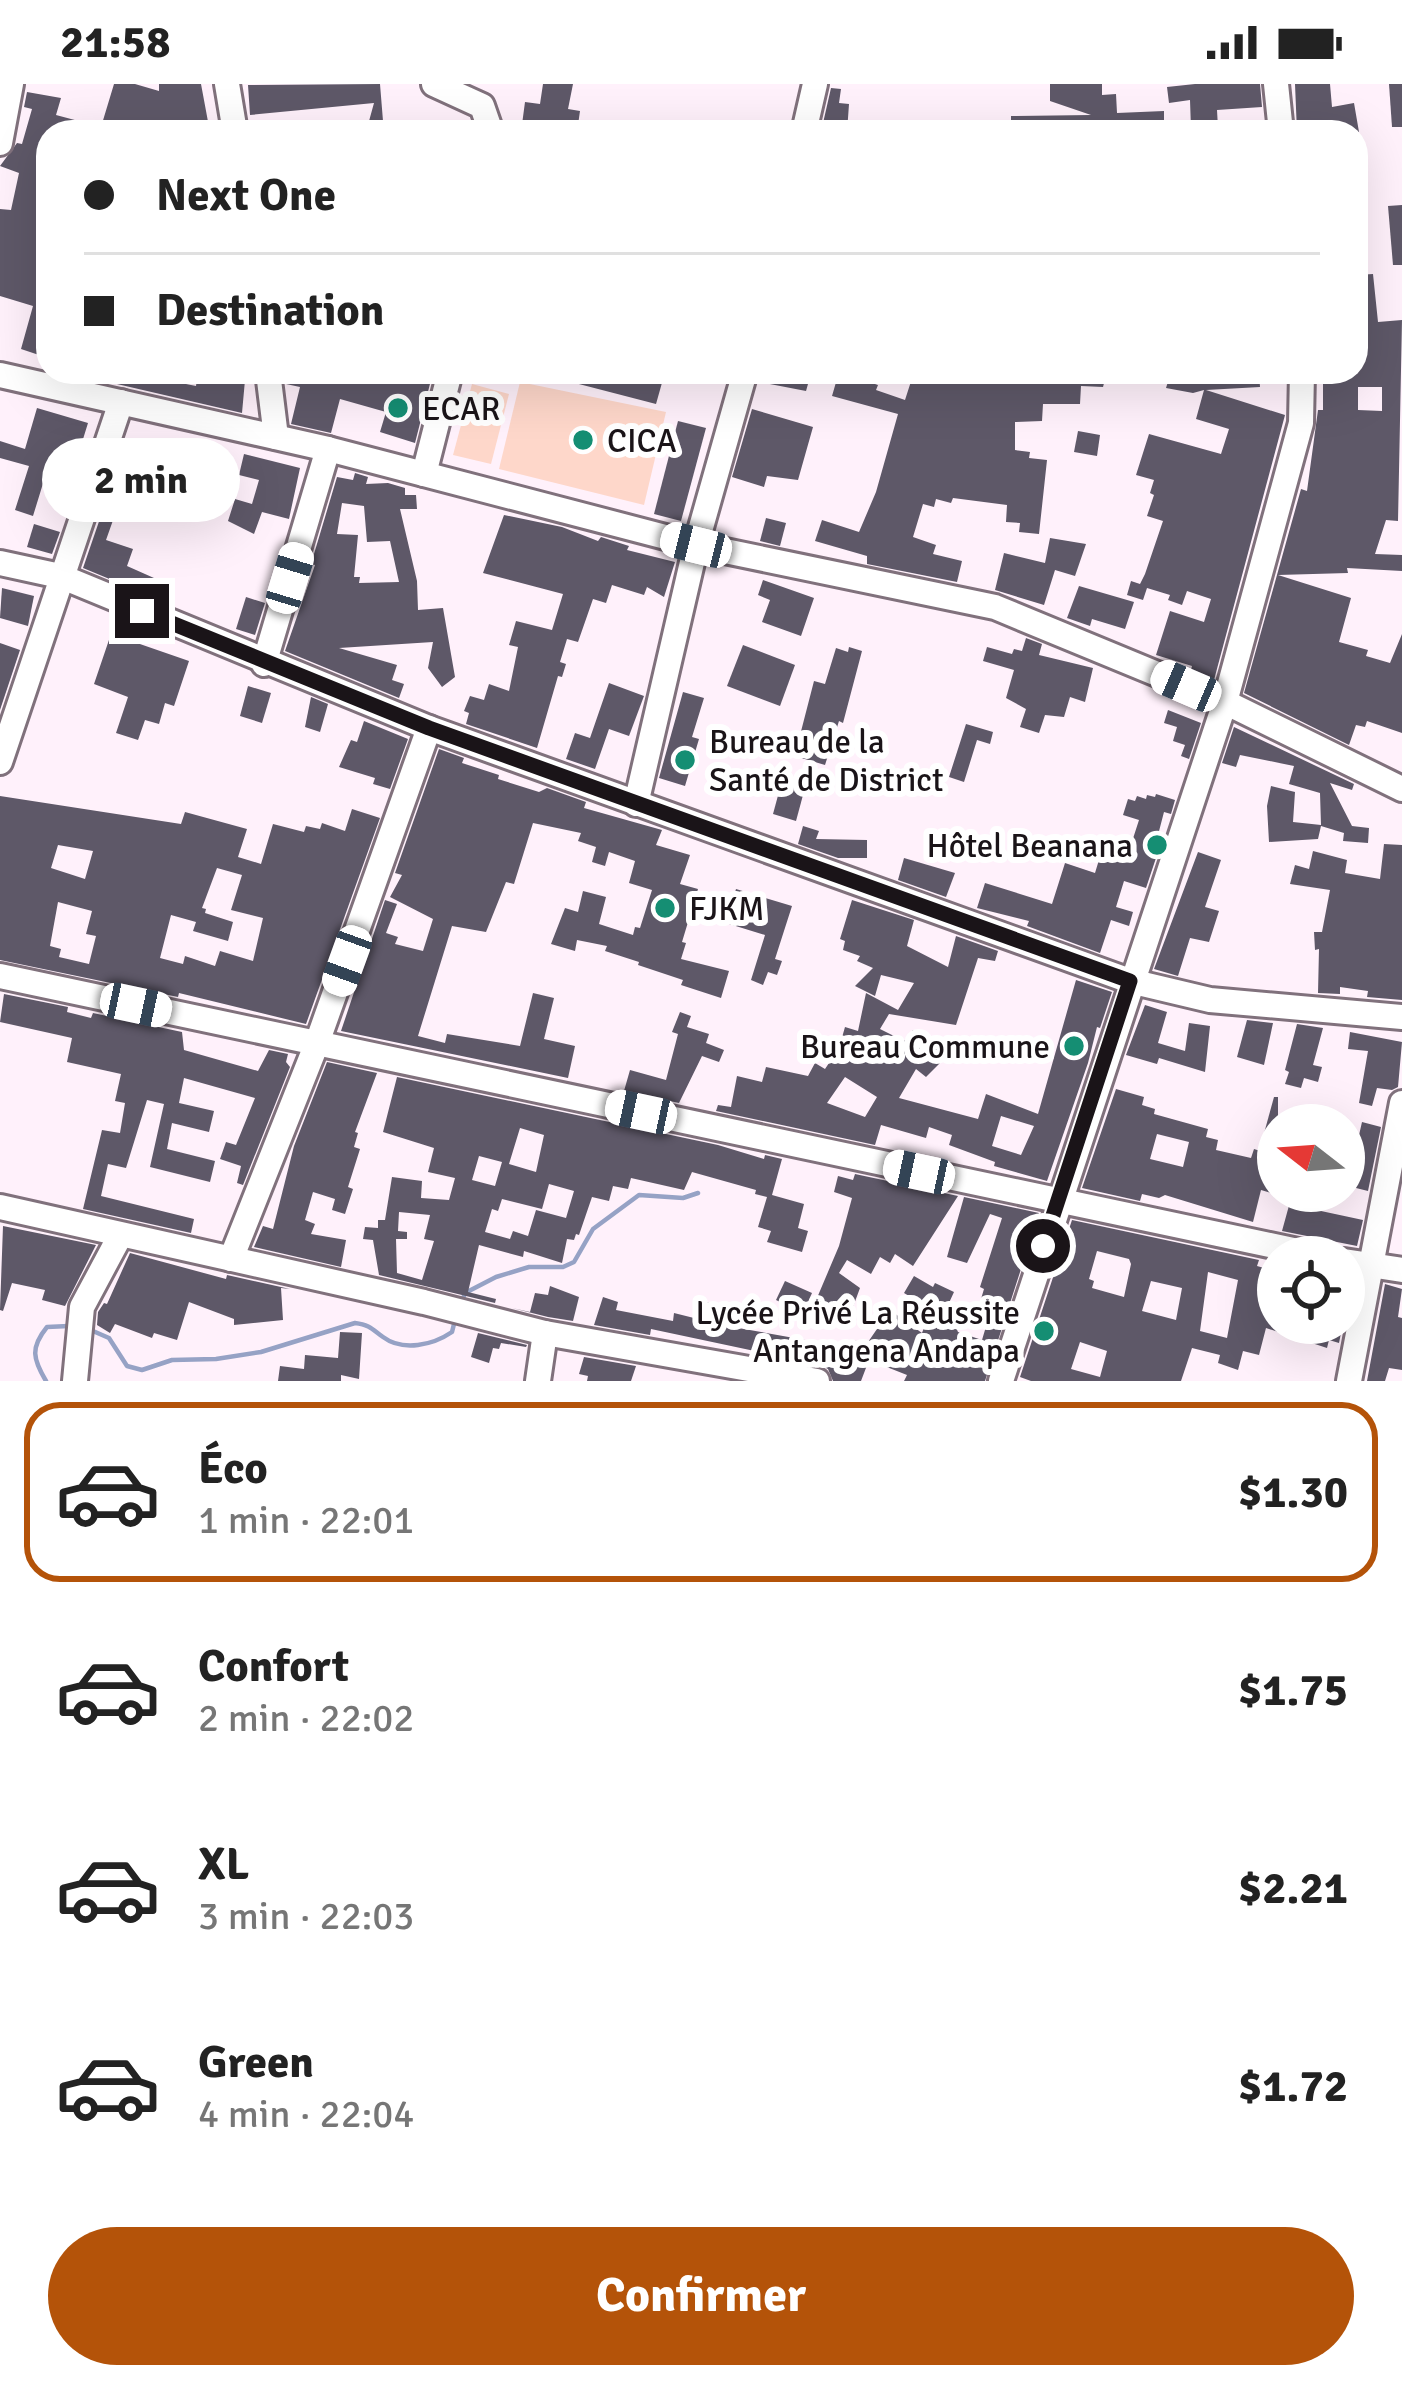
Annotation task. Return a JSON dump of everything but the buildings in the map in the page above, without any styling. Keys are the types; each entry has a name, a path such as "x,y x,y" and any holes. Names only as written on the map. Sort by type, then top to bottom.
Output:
{"street":[{"path":"0,143 11,84"},
{"path":"227,84 233,120"},
{"path":"434,84 482,106 487,120"},
{"path":"807,120 815,84"},
{"path":"1276,84 1280,120"},
{"path":"0,375 36,383"},
{"path":"39,384 328,449 696,545 995,607 1225,703 1402,790"},
{"path":"269,384 276,437"},
{"path":"424,474 447,384"},
{"path":"636,804 696,545 742,384"},
{"path":"1001,1381 1225,703 1301,423 1302,384"},
{"path":"0,763 121,403"},
{"path":"264,664 328,449"},
{"path":"0,563 60,576 264,664 429,728 1130,981 1210,1000 1402,1017"},
{"path":"231,1258 317,1043 429,728"},
{"path":"0,976 1257,1243"},
{"path":"1349,1381 1402,1103"},
{"path":"0,1207 545,1333 817,1381"},
{"path":"75,1381 82,1306 120,1236"},
{"path":"1365,1265 1402,1270"},
{"path":"538,1381 545,1333"}],"shaded area":[{"path":"472,384 509,394 491,464 453,455"},
{"name":"CICA","path":"520,384 666,412 644,505 499,469"}],"waterway":[{"path":"461,1304 465,1293 496,1277 574,1262 593,1229 639,1195 683,1198 698,1193"},
{"path":"86,1328 109,1338 127,1366 142,1370 172,1360 261,1352 355,1323 391,1342 418,1345 452,1332 455,1320"},
{"path":"46,1381 36,1360 38,1341 47,1327 69,1326"}],"place":[{"name":"ECAR","path":"398,408"},
{"name":"CICA","path":"583,440"},
{"name":"Bureau de la Santé de District","path":"685,760"},
{"name":"Hôtel Beanana","path":"1157,845"},
{"name":"FJKM","path":"665,908"},
{"name":"Bureau Commune","path":"1074,1046"},
{"name":"Lycée Privé La Réussite Antangena Andapa","path":"1044,1331"}],"route":[{"path":"142,611 429,728 1130,981 1043,1246"}]}
